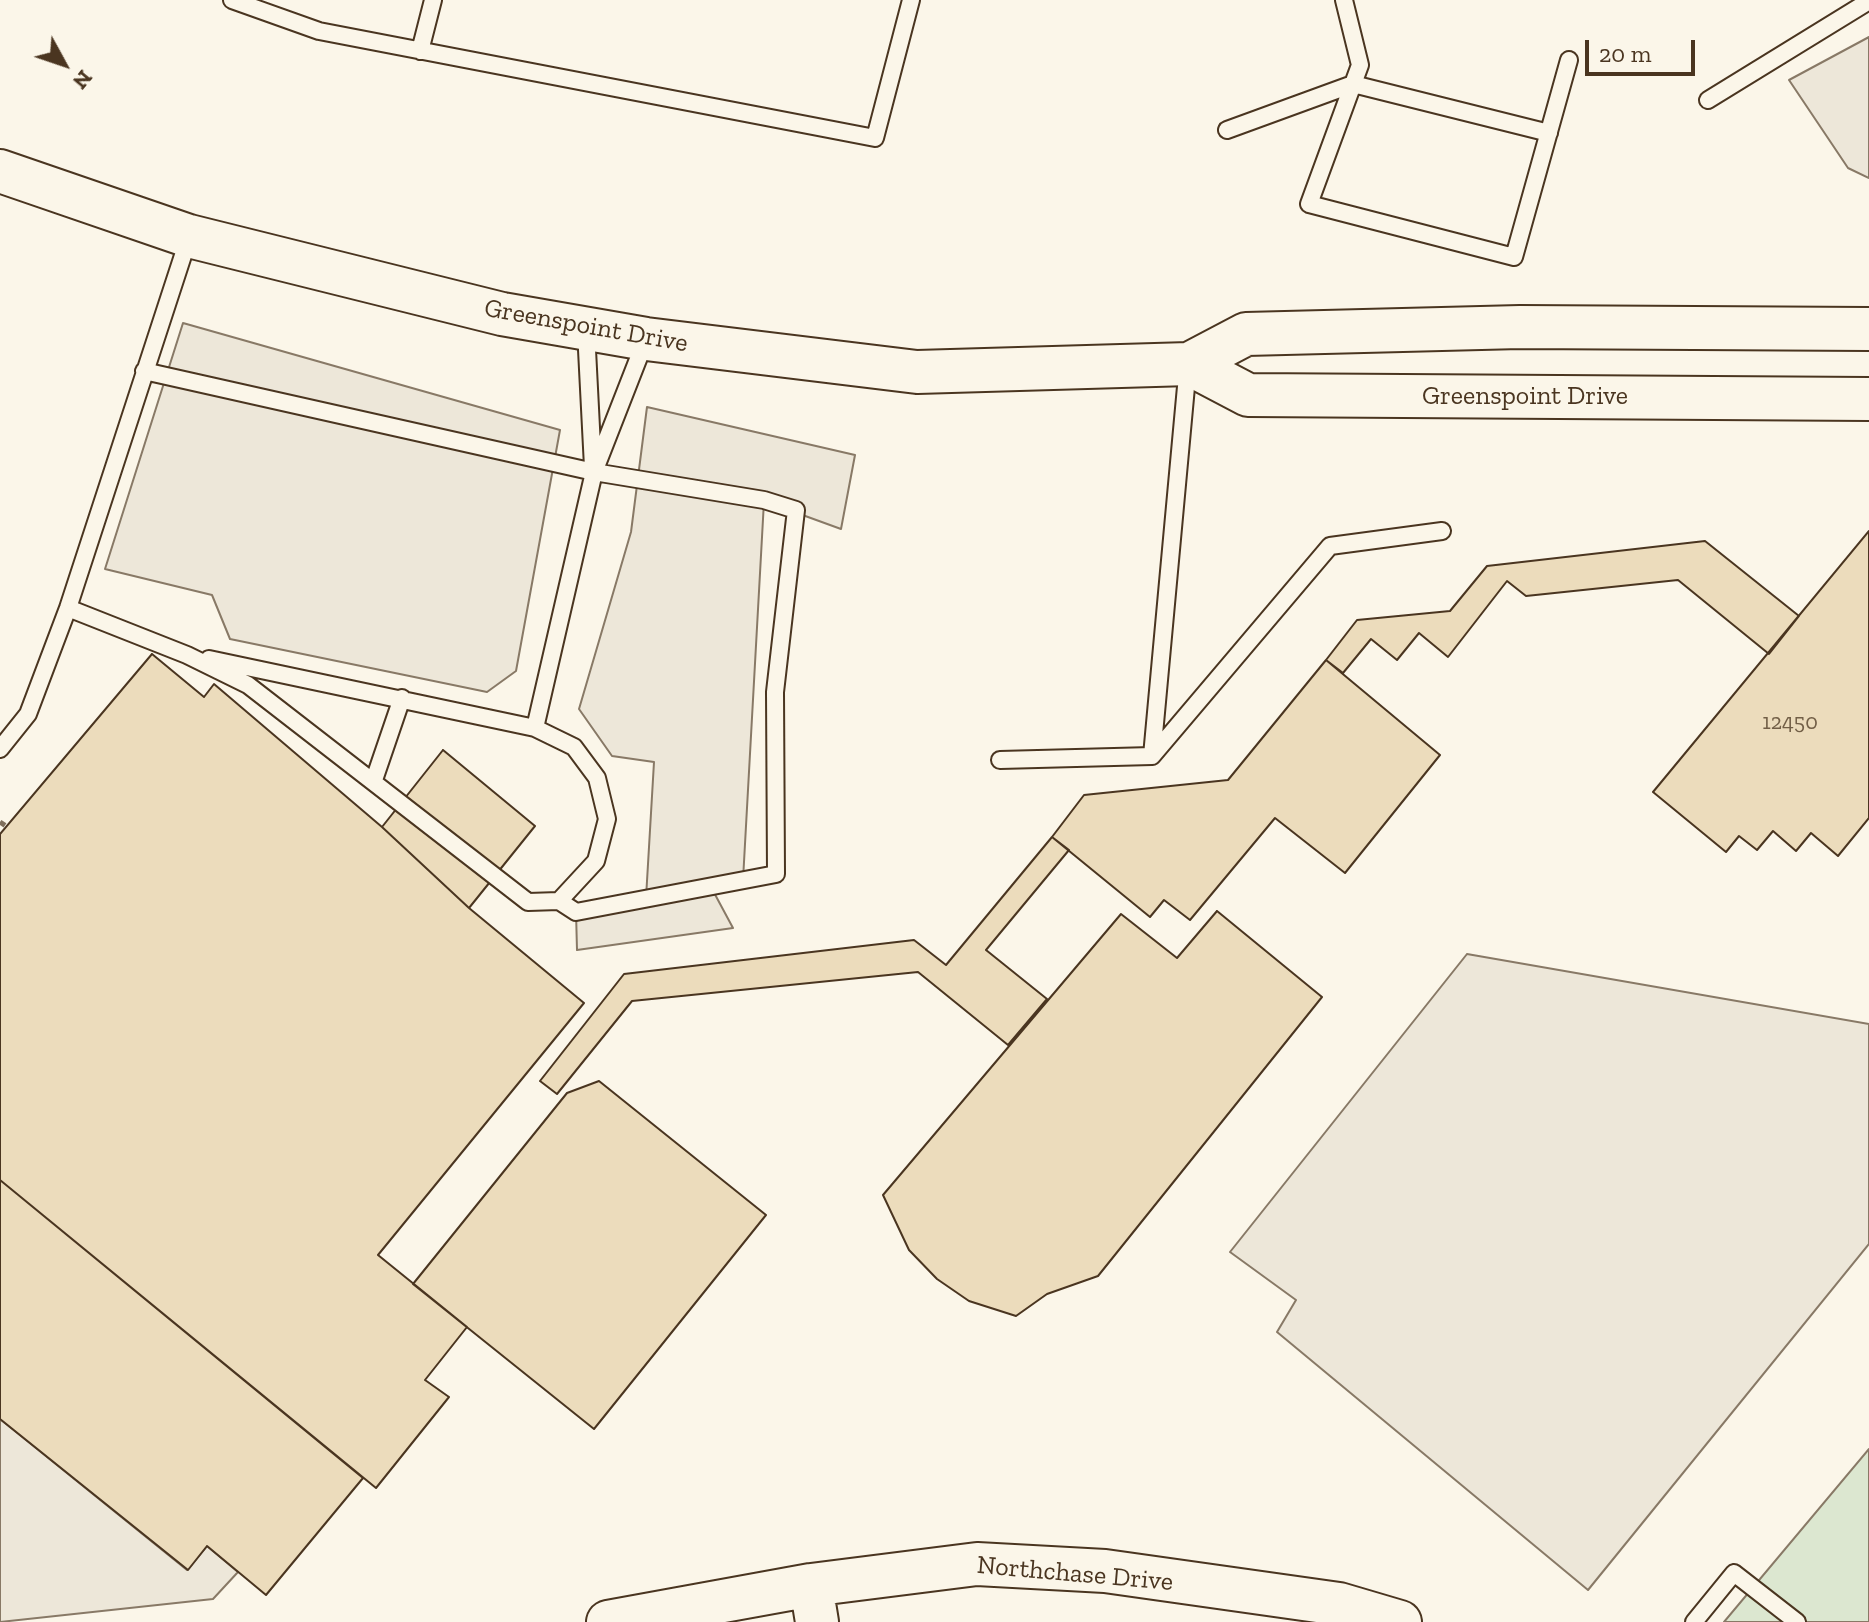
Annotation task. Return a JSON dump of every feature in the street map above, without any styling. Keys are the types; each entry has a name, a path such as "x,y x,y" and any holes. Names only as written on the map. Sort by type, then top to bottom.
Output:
{"street":[{"name":"Greenspoint Drive","path":"0,171 189,236 502,314 646,339 917,372 1189,364 1246,334 1520,327 1869,329"},
{"name":"Greenspoint Drive","path":"1189,364 1248,395 1869,399"},
{"name":"Northchase Drive","path":"608,1622 814,1604 977,1564 1105,1571 1339,1604 1400,1622"}],"lane":[{"path":"232,0 319,31 875,138 911,0"},
{"path":"420,51 433,0"},
{"path":"1344,0 1360,65 1309,204 1514,257 1569,60"},
{"path":"1708,100 1869,1"},
{"path":"1227,130 1353,84 1549,133"},
{"path":"0,749 28,714 68,608 189,236"},
{"path":"585,328 594,472"},
{"path":"535,728 594,472 646,339"},
{"path":"1152,756 1189,364"},
{"path":"68,608 187,655 248,685 528,902 559,901 576,912 776,874 775,692 796,510 764,500 594,472 144,371"},
{"path":"1000,760 1152,756 1330,546 1442,531"},
{"path":"187,655 535,728 574,747 597,778 607,819 596,861 559,901"},
{"path":"374,780 402,698"},
{"path":"1694,1622 1734,1573 1797,1622"}],"green space":[{"path":"1869,1449 1869,1622 1724,1622"}],"shaded area":[{"path":"1869,37 1869,178 1848,168 1789,80"},
{"path":"183,323 560,430 516,671 487,692 230,639 212,595 105,569"},
{"path":"647,407 855,455 841,529 764,501 743,880 711,887 733,928 577,950 576,912 646,898 654,762 612,756 579,709 631,532"},
{"path":"1467,954 1869,1024 1869,1244 1588,1590 1277,1332 1296,1300 1230,1252"},
{"path":"0,1419 187,1570 207,1546 238,1572 213,1599 0,1622"}],"building":[{"path":"1869,531 1869,818 1838,856 1811,833 1796,851 1773,831 1757,850 1739,836 1726,852 1653,792"},
{"path":"1705,541 1799,616 1769,654 1678,580 1526,596 1507,581 1448,657 1419,633 1397,660 1371,639 1343,673 1326,660 1357,620 1450,611 1487,566"},
{"path":"152,654 204,697 214,684 382,827 469,908 584,1003 378,1255 467,1327 425,1380 449,1397 376,1488 0,1180 0,834"},
{"path":"1326,660 1440,755 1345,873 1275,818 1190,920 1164,900 1150,917 1052,837 1084,795 1228,780"},
{"path":"443,750 535,826 469,908 382,827"},
{"path":"1052,837 1069,850 986,950 1047,999 1008,1045 918,972 632,1001 557,1094 540,1081 624,974 914,940 946,965"},
{"path":"1217,911 1322,997 1098,1276 1047,1294 1016,1316 969,1301 937,1279 909,1250 883,1195 1121,914 1177,958"},
{"path":"599,1081 766,1215 594,1429 413,1284 567,1093"},
{"path":"0,1180 363,1478 266,1595 207,1546 188,1570 0,1419"}]}
